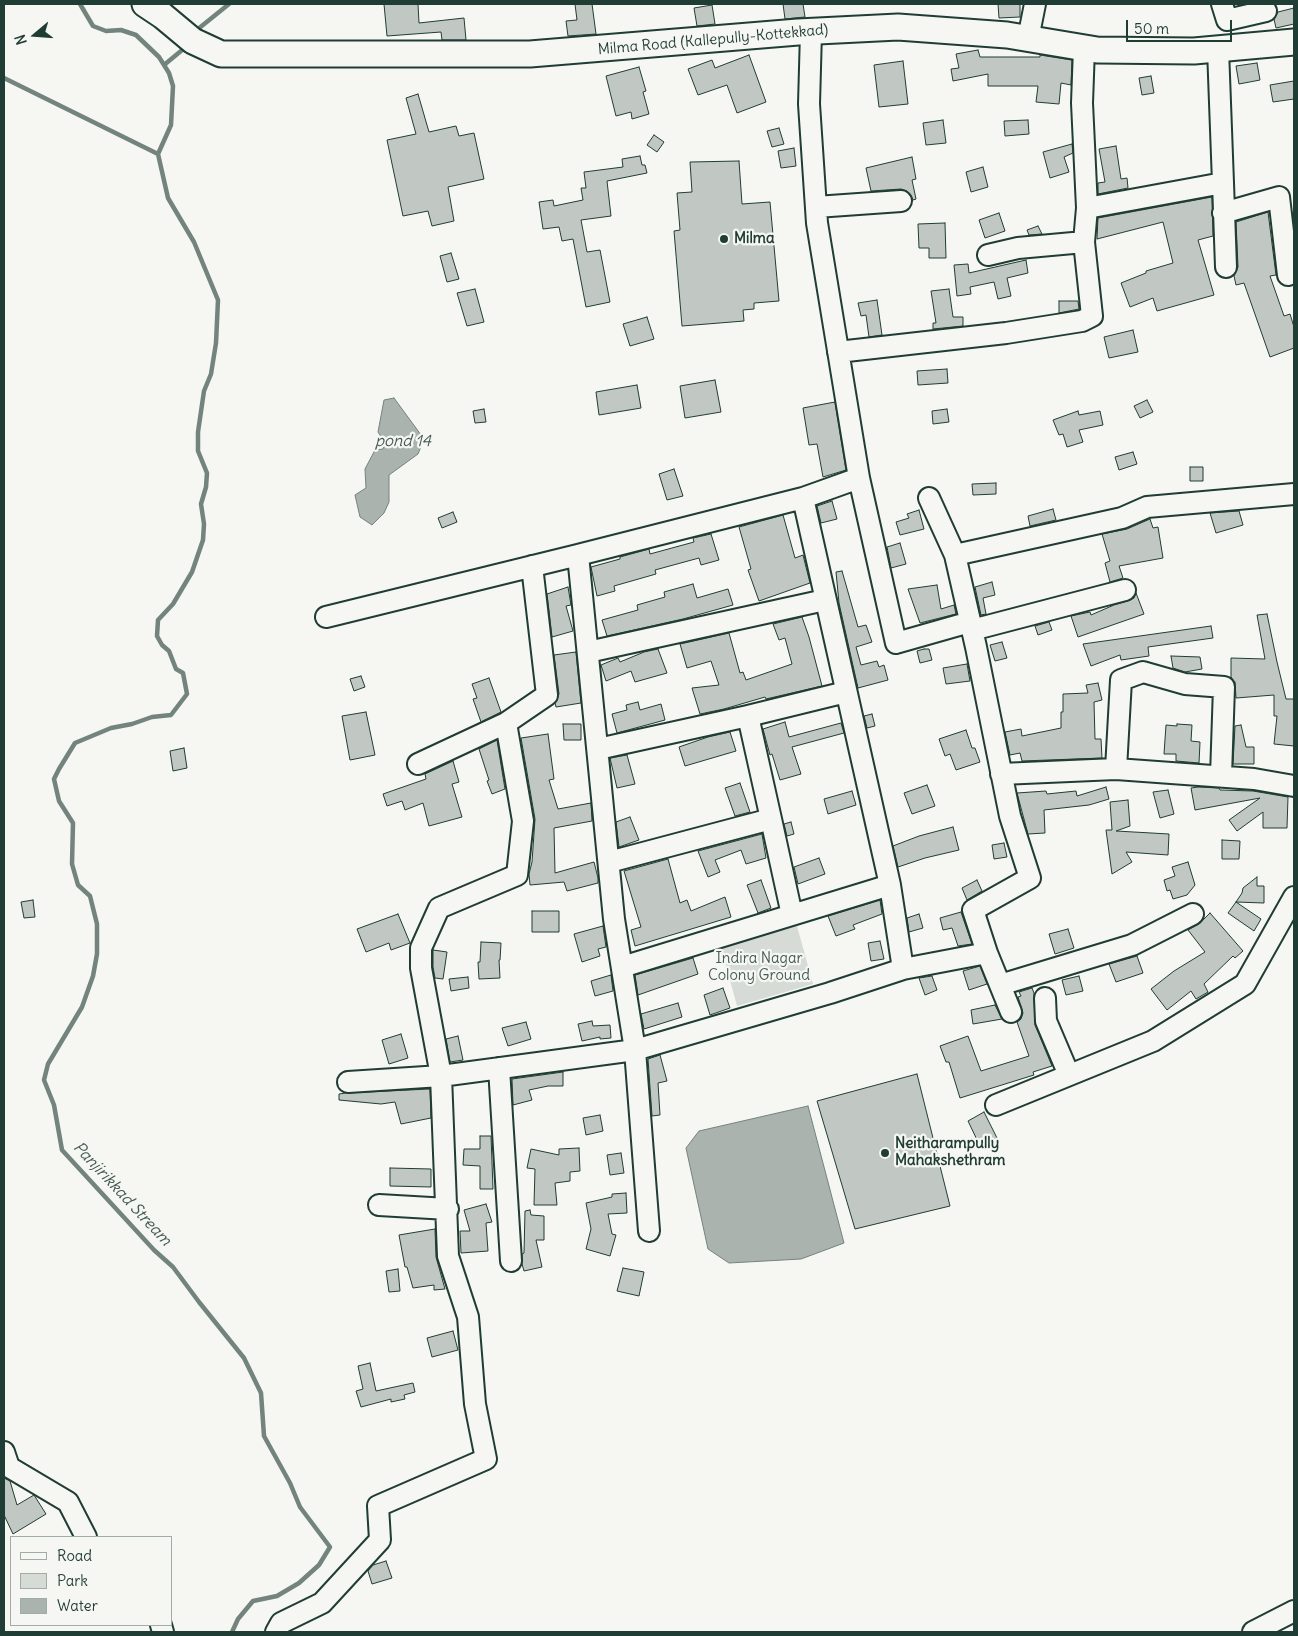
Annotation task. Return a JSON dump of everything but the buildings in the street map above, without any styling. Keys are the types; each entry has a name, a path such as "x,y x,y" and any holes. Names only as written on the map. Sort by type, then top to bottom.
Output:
{"main road":[{"name":"Milma Road (Kallepully-Kottekkad)","path":"146,4 193,41 221,54 530,54 898,27 1007,35 1097,50 1194,52 1283,43"}],"street":[{"path":"1028,39 1035,4"},
{"path":"1222,4 1227,20 1266,7 1283,43"},
{"path":"811,32 809,104 817,223 859,478 896,643 1125,590"},
{"path":"838,352 1006,333 1082,321 1092,316 1084,242 1087,208 1082,102 1084,48"},
{"path":"1218,49 1226,267"},
{"path":"1087,208 1222,183"},
{"path":"1223,213 1279,197 1288,275"},
{"path":"816,207 901,201"},
{"path":"988,255 1018,248 1084,242"},
{"path":"326,617 803,498 859,478"},
{"path":"955,555 1122,518 1146,507 1294,494"},
{"path":"803,498 890,885 903,969"},
{"path":"929,498 955,555 1010,816 1030,878 973,910 987,953 1011,1012"},
{"path":"578,555 614,919 635,1050 649,1231"},
{"path":"418,764 506,723 547,695 532,566"},
{"path":"588,652 825,600"},
{"path":"1116,769 1120,680 1143,672 1186,684 1224,687 1221,776"},
{"path":"598,749 846,692"},
{"path":"748,716 792,915"},
{"path":"276,1632 282,1623 322,1603 380,1540 378,1506 486,1460 475,1404 468,1317 448,1256 448,1209 441,1076 421,968 421,948 440,908 517,875 522,821 506,723"},
{"path":"1001,774 1116,769 1254,778 1294,786"},
{"path":"609,862 771,819"},
{"path":"622,967 890,885"},
{"path":"996,1105 1153,1041 1245,984 1294,897"},
{"path":"1000,985 1132,945 1192,914"},
{"path":"348,1082 441,1076 635,1050 830,993 903,969 987,953"},
{"path":"1045,998 1046,1021 1069,1075"},
{"path":"499,1068 511,1261"},
{"path":"379,1205 448,1209"},
{"path":"6,1463 68,1502 85,1536"},
{"path":"1253,1632 1294,1611"}],"green space":[{"name":"Indira Nagar Colony Ground","path":"797,926 813,984 737,1006 721,947"}],"water":[{"name":"pond 14","path":"394,398 424,439 418,454 389,475 389,502 384,513 372,525 360,517 355,495 366,488 365,469 375,450 383,449 385,443 378,432 384,400"},
{"path":"808,1106 844,1243 801,1259 729,1263 708,1249 686,1148 699,1131"}],"waterway":[{"name":"Panjirikkad Stream","path":"80,4 93,26 106,31 121,30 136,35 159,57 169,73 173,86 171,125 158,154 168,198 194,242 218,300 216,343 211,374 204,391 198,432 198,451 207,473 206,487 201,504 204,524 203,540 192,572 173,604 158,620 157,636 162,645 169,651 176,669 183,673 187,694 171,715 152,717 132,724 111,728 75,743 54,779 59,801 73,823 72,864 78,885 90,896 97,924 97,954 93,976 82,1007 48,1064 44,1080 54,1105 62,1150 154,1250 173,1267 244,1358 261,1393 264,1436 290,1483 300,1507 330,1547 319,1565 299,1583 277,1596 253,1601 238,1619 232,1632"},
{"path":"198,29 229,4"},
{"path":"164,65 187,46"},
{"path":"4,78 158,154"}],"place":[{"name":"Milma","path":"724,239"},
{"name":"Neitharampully Mahakshethram","path":"885,1153"}]}
